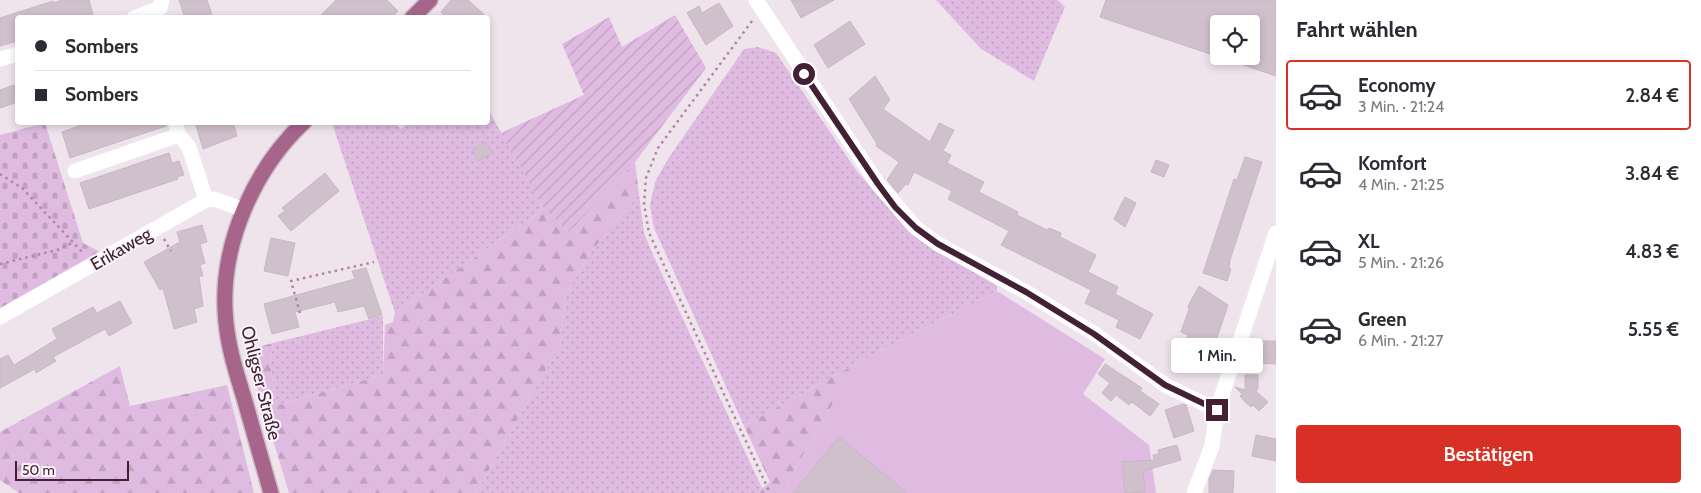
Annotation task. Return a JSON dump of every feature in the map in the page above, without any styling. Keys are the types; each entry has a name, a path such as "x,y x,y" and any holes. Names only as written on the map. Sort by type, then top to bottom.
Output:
{"main road":[{"path":"415,15 430,0"},
{"name":"Ohligser Straße","path":"270,493 231,352 226,315 229,267 244,210 274,154 301,125"}],"street":[{"path":"143,15 160,8 162,0"},
{"path":"759,5 878,184 895,207 916,228 938,244 1026,292 1094,334 1165,385 1217,410"},
{"path":"0,60 15,55"},
{"path":"75,171 177,129 189,147 206,200 214,199 244,210"},
{"name":"Erikaweg","path":"0,317 206,200"},
{"path":"1194,493 1212,446 1217,410 1276,233"}],"path":[{"path":"759,5 744,30 658,148 646,178 644,204 649,233 770,493"},
{"path":"0,174 22,188 74,242 57,250 0,264"},
{"path":"300,313 291,281 374,262"}],"green space":[{"path":"936,0 1058,0 1065,7 1034,81 981,49"},
{"path":"675,15 706,68 635,162 569,232 544,209 501,133 584,95 562,44 609,17 622,47"},
{"path":"758,47 776,53 856,170 908,231 997,286 997,291 857,363 744,426 654,228 650,205 655,182 668,159 744,49"},
{"path":"490,113 544,209 395,313 333,125 397,125 400,129 407,125 490,125"},
{"path":"38,125 46,125 83,243 102,253 0,311 0,135"},
{"path":"635,162 639,194 591,252 566,293 560,345 476,493 289,493 246,350 273,343 270,365 277,405 383,375 385,325 393,322 395,313 544,209 569,232"},
{"path":"639,194 644,233 654,257 762,488 757,493 476,493 560,345 566,293 591,252"},
{"path":"997,291 1105,359 1083,394 1149,445 1156,493 786,493 788,481 857,363"},
{"path":"383,316 383,375 277,405 270,365 273,343"},
{"path":"857,363 788,481 786,493 757,493 770,482 744,426"},
{"path":"120,366 130,406 227,385 254,493 19,493 0,480 0,432"}],"building":[{"path":"62,0 89,0 93,15 15,15 15,42 0,46 0,18 53,1 53,3"},
{"path":"179,0 207,0 212,15 184,15"},
{"path":"336,0 387,0 398,11 394,15 321,15"},
{"path":"451,0 468,0 485,15 444,15 441,12"},
{"path":"791,0 834,0 801,18"},
{"path":"1106,0 1276,0 1276,76 1244,65 1260,65 1260,15 1210,15 1210,54 1100,17"},
{"path":"719,3 733,26 706,45 687,13 699,6 702,13"},
{"path":"850,21 865,44 828,68 814,45"},
{"path":"875,76 890,100 883,109 930,142 939,123 954,130 943,151 951,155 947,163 984,182 979,192 1018,212 1017,215 1047,230 1049,228 1061,233 1060,237 1096,255 1088,272 1118,287 1115,294 1153,314 1140,339 1116,327 1119,320 1085,303 1091,290 1001,245 1009,231 948,199 952,191 914,172 908,185 906,184 898,193 887,180 899,162 876,146 877,144 849,99"},
{"path":"14,85 15,103 0,108 0,90"},
{"path":"82,125 166,125 70,158 62,132"},
{"path":"196,125 234,125 237,136 203,149"},
{"path":"486,142 493,153 478,161 472,149"},
{"path":"169,153 172,163 179,161 184,175 177,177 178,179 89,209 80,183"},
{"path":"1245,157 1262,162 1230,260 1229,268 1231,269 1227,281 1203,273 1234,179 1237,180"},
{"path":"1156,160 1169,165 1164,177 1151,172"},
{"path":"325,173 339,191 291,231 278,216 285,211 282,208"},
{"path":"1125,197 1136,203 1125,227 1114,219"},
{"path":"202,225 207,242 200,244 205,263 200,265 203,276 199,276 203,306 194,309 197,322 174,329 163,288 160,290 144,262 180,242 177,232"},
{"path":"271,238 295,243 288,276 264,271"},
{"path":"366,268 382,315 369,319 364,306 338,312 335,302 295,312 299,327 272,334 264,304 355,279 352,271"},
{"path":"1199,286 1228,305 1206,370 1179,361 1188,335 1181,332 1189,309 1188,306"},
{"path":"120,301 132,323 109,336 105,329 53,357 56,361 36,373 35,369 0,388 0,359 8,355 14,365 57,339 52,329 93,307 97,313"},
{"path":"1259,341 1276,341 1276,364 1258,363"},
{"path":"1105,364 1142,388 1140,391 1159,404 1150,416 1132,402 1129,405 1116,395 1111,401 1102,393 1110,383 1098,374"},
{"path":"1245,375 1258,375 1258,388 1256,391 1268,402 1259,411 1253,405 1251,407 1245,402 1240,396 1242,394 1235,387 1245,390"},
{"path":"1183,404 1186,405 1194,431 1174,438 1165,410"},
{"path":"1256,435 1276,439 1276,461 1252,456"},
{"path":"839,437 907,493 793,493"},
{"path":"1177,445 1181,460 1143,471 1145,492 1125,493 1122,462 1154,460 1153,455 1159,454 1158,450"},
{"path":"1213,470 1234,471 1233,493 1209,493 1209,479"}],"route":[{"path":"804,74 878,184 895,207 916,228 938,244 1026,292 1094,334 1165,385 1217,410"}]}
